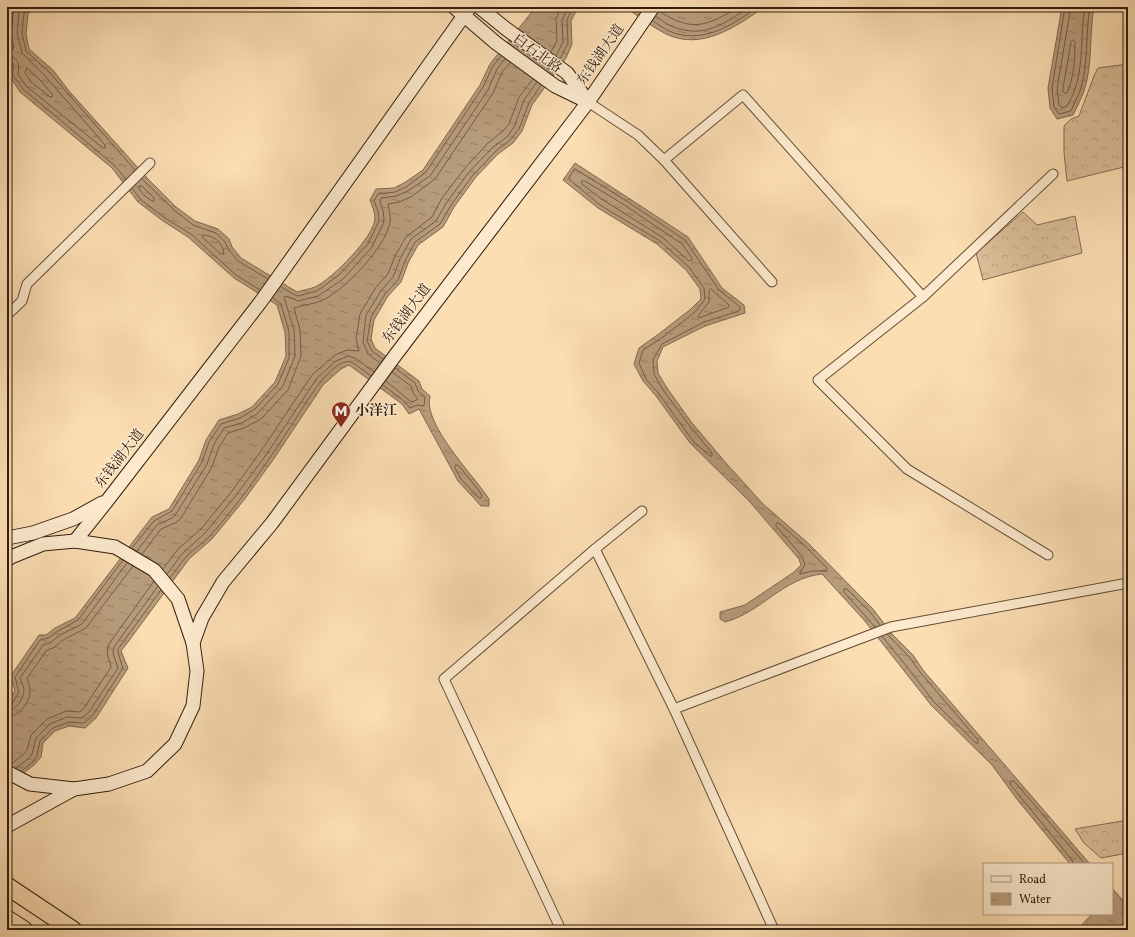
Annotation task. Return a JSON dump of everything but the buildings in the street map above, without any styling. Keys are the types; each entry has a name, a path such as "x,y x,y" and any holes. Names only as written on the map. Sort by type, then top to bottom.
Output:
{"highway":[{"path":"7,886 73,930"},
{"path":"7,919 24,930"}],"main road":[{"name":"白石北路","path":"454,7 467,11 496,43 555,86 588,102"},
{"name":"白石北路","path":"479,7 505,28 567,73 588,102"},
{"name":"东钱湖大道","path":"193,643 202,618 223,582 272,523 376,382 588,102 653,7"},
{"name":"东钱湖大道","path":"75,541 262,300 467,11"},
{"path":"7,538 33,533 73,519 107,501"},
{"path":"7,772 30,784 74,790 109,784 147,771 175,744 193,706 197,671 193,643 178,599 154,570 115,547 75,541 43,544 8,558"},
{"path":"7,826 74,790"}],"street":[{"path":"664,160 743,95 923,297"},
{"path":"588,102 638,135 664,160 772,282"},
{"path":"7,315 22,301 27,284 150,163"},
{"path":"1048,556 907,469 818,380 923,297 1053,174"},
{"path":"561,930 444,679 595,549 642,511"},
{"path":"595,549 674,710 774,930"},
{"path":"674,710 891,627 1128,584"}],"green space":[{"path":"1128,64 1128,166 1067,181 1064,152 1064,126 1071,119 1079,116 1098,68"},
{"path":"1023,212 1037,225 1075,216 1082,253 983,280 976,253"},
{"path":"1128,820 1128,853 1101,858 1084,843 1075,829"}],"water":[{"path":"7,7 35,7 28,14 26,34 29,49 53,70 69,91 149,180 176,207 195,221 218,229 229,239 232,247 241,258 297,292 315,287 332,275 360,246 373,226 375,216 370,200 376,189 394,188 423,170 480,85 490,64 531,13 538,7 578,7 571,21 572,44 566,58 532,105 522,131 513,143 498,154 476,177 454,207 443,227 418,245 408,263 401,282 388,296 374,320 371,339 375,348 419,381 422,389 430,396 430,407 434,420 441,434 489,499 489,506 481,506 458,481 419,409 409,414 402,404 349,365 341,369 323,385 273,460 244,500 212,539 189,559 121,651 128,668 96,718 85,728 69,726 55,731 43,743 41,757 34,765 7,786 7,705 15,690 10,677 39,635 46,635 55,628 75,618 152,517 169,509 199,460 206,440 219,420 238,414 252,407 275,382 286,356 285,332 277,305 234,278 188,237 163,221 138,202 112,168 20,92 7,72 7,70 11,68 7,62"},
{"path":"625,7 764,7 730,29 705,38 692,40 679,39 666,34 650,25"},
{"path":"1062,7 1094,7 1089,70 1084,91 1073,115 1057,119 1050,108 1048,88"},
{"path":"575,163 688,237 722,288 744,305 745,313 705,326 663,347 657,361 658,373 667,388 692,423 763,504 809,544 873,609 892,634 913,655 923,670 1089,863 1069,863 1016,798 992,765 931,705 864,620 822,574 808,577 784,588 750,611 738,617 725,622 720,619 720,612 745,605 794,572 801,565 799,559 749,501 690,443 656,396 643,381 634,364 639,348 691,309 701,299 700,289 686,270 657,244 598,208 563,180"},
{"path":"1113,889 1128,906 1128,930 1077,930 1091,915 1113,915"}],"place":[{"name":"小洋江","path":"341,428"}]}
